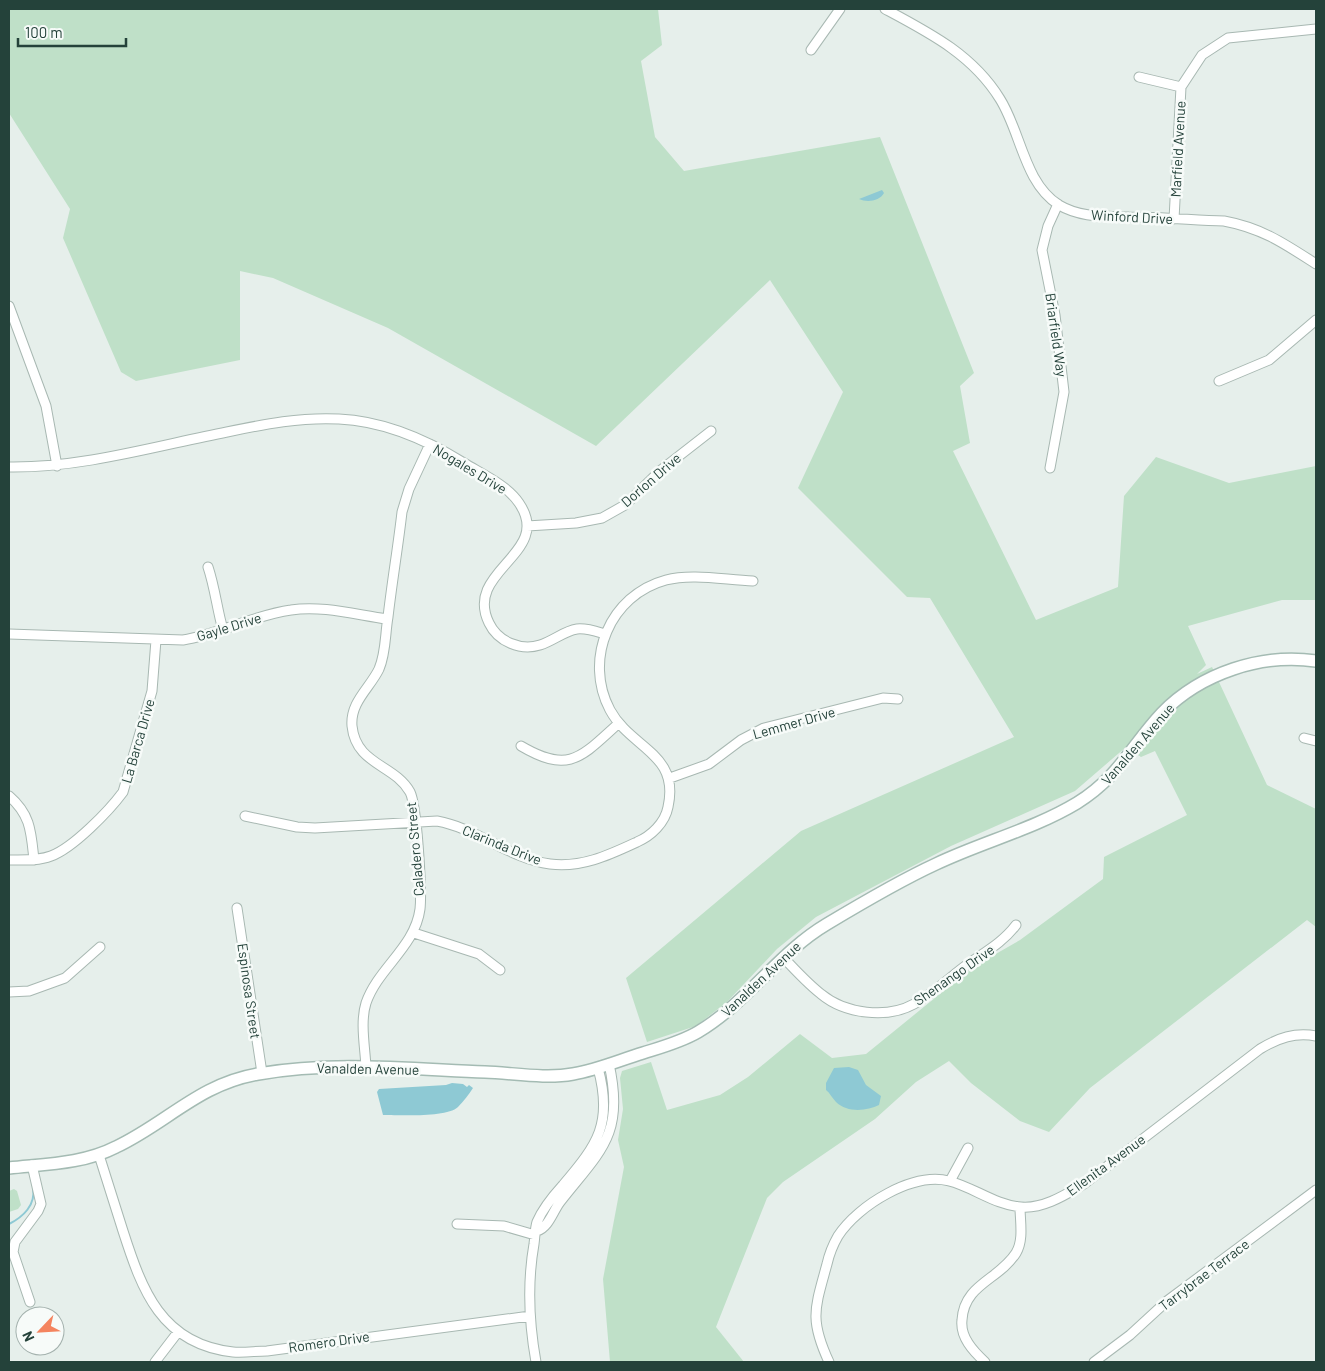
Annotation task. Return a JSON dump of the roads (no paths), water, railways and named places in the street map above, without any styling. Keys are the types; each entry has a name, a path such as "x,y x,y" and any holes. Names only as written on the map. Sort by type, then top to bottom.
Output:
{"main road":[{"name":"Vanalden Avenue","path":"9,1168 99,1154 131,1139 207,1090 231,1079 262,1073 324,1067 559,1075 603,1066 695,1034 725,1014 783,957 821,927 935,864 1074,805 1099,788 1115,774 1163,712 1185,693 1202,683 1235,669 1266,660 1295,658 1316,661"}],"street":[{"path":"811,50 840,9"},
{"name":"Winford Drive","path":"885,9 939,38 960,53 989,83 1011,120 1033,174 1040,186 1058,204 1086,215 1224,221 1258,229 1316,264"},
{"name":"Marfield Avenue","path":"1174,219 1181,86 1202,55 1228,38 1316,30"},
{"path":"1139,77 1181,86"},
{"name":"Briarfield Way","path":"1050,468 1064,392 1054,316 1042,250 1048,226 1058,204"},
{"path":"9,306 46,406 57,466"},
{"path":"1219,381 1269,360 1316,320"},
{"name":"Nogales Drive","path":"9,468 57,466 270,423 301,419 341,419 400,432 446,452 508,491 518,501 525,513 527,526"},
{"name":"Dorlon Drive","path":"527,526 576,523 602,518 625,505 661,470 711,431"},
{"name":"Caladero Street","path":"366,1067 364,1020 367,1000 414,933 420,908 420,870 414,804 410,792 399,780 362,752 352,725 357,701 378,671 383,659 402,512 409,489 430,444"},
{"path":"527,526 522,545 492,579 485,592 484,604 491,627 508,643 519,646 542,644 576,629 589,629 605,634"},
{"path":"208,567 214,584 216,607 223,630"},
{"path":"670,778 659,760 619,724 610,710 602,690 598,664 605,634 616,614 627,601 650,585 681,578 752,581"},
{"name":"Gayle Drive","path":"9,634 183,640 223,630 277,612 306,609 387,619"},
{"name":"La Barca Drive","path":"9,860 34,860 50,857 65,849 113,806 123,792 152,691 156,640"},
{"name":"Lemmer Drive","path":"670,778 709,764 741,740 764,728 883,698 898,699"},
{"path":"521,746 546,759 573,760 585,753 619,724"},
{"path":"1304,738 1316,741"},
{"name":"Clarinda Drive","path":"245,816 297,827 437,821 452,824 531,860 550,864 573,864 593,861 646,838 658,827 668,810 671,792 670,778"},
{"path":"9,796 24,810 28,820 34,860"},
{"name":"Espinosa Street","path":"237,908 262,1073"},
{"name":"Shenango Drive","path":"783,957 821,994 835,1004 872,1013 897,1011 926,997 970,963 1002,942 1016,925"},
{"path":"414,933 479,954 500,970"},
{"path":"9,992 29,991 59,981 77,970 87,957 100,947"},
{"name":"Ellenita Avenue","path":"829,1362 819,1342 814,1321 828,1260 838,1236 852,1220 883,1195 904,1185 939,1180 950,1181 974,1193 1020,1207 1046,1202 1084,1184 1260,1049 1274,1041 1289,1036 1304,1034 1316,1036"},
{"path":"536,1362 530,1316 530,1273 536,1233 545,1226 560,1203 593,1163 603,1147 611,1123 614,1099 603,1066"},
{"path":"950,1181 968,1148"},
{"name":"Romero Drive","path":"99,1154 138,1276 147,1296 178,1332 205,1345 233,1352 268,1351 530,1316"},
{"path":"30,1302 13,1252 15,1242 41,1204 32,1165"},
{"name":"Tarrybrae Terrace","path":"1094,1362 1130,1335 1167,1301 1316,1190"},
{"path":"985,1362 971,1349 961,1328 963,1307 972,1293 1006,1265 1017,1252 1020,1237 1020,1207"},
{"path":"457,1224 504,1226 536,1233"},
{"path":"155,1362 178,1332"}],"water":[{"path":"882,190 884,193 880,198 866,201 859,199"},
{"path":"849,1067 858,1070 866,1085 881,1096 879,1105 863,1110 846,1108 836,1102 826,1090 826,1083 834,1068"},
{"path":"452,1083 463,1084 467,1087 469,1085 473,1088 460,1105 452,1111 422,1115 383,1115 377,1092 379,1089 446,1085"}],"waterway":[{"path":"9,1224 27,1210 32,1200 33,1188"}]}
